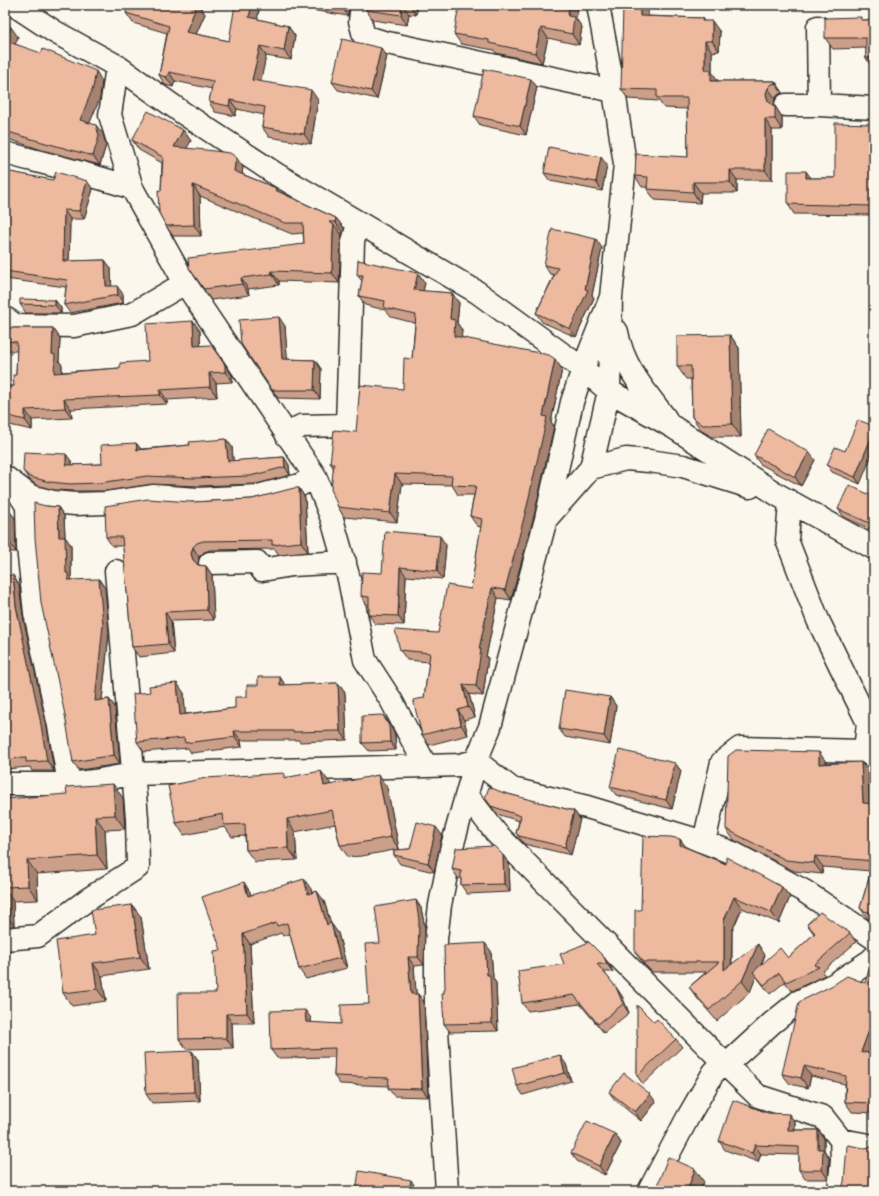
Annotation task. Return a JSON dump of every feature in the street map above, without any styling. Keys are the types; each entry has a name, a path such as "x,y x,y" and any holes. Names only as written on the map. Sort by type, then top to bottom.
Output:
{"street":[{"path":"14,5 55,32 117,66 183,114 263,166 477,292 583,369 609,391 673,427 784,499 874,548"},
{"path":"362,5 360,21 364,36 614,91"},
{"path":"546,519 592,468 609,391 611,297 625,164 614,91 598,5"},
{"path":"818,27 819,105"},
{"path":"117,66 110,115 132,188 185,283 315,476 332,519 345,562 365,660 391,700 426,766"},
{"path":"786,106 819,105 874,108"},
{"path":"5,153 80,172 132,188"},
{"path":"287,436 301,426 347,425 353,242 358,223"},
{"path":"5,318 15,325 74,326 132,314 185,283"},
{"path":"447,1191 436,1014 436,939 440,905 451,850 476,761 490,727 546,519 572,402 611,297"},
{"path":"611,297 618,340 624,358 636,380 673,427"},
{"path":"592,468 626,459 683,466 784,499"},
{"path":"9,480 30,496 53,502 75,504 106,503 154,496 198,499 258,496 300,485 315,476"},
{"path":"9,480 27,506 28,547 35,613 59,726 68,784"},
{"path":"704,842 722,762 740,748 869,754 868,723 818,620 787,540 784,499"},
{"path":"210,563 258,562 262,570 345,562"},
{"path":"5,939 38,936 86,900 138,867 133,774 116,571"},
{"path":"5,784 68,784 133,774 460,765 476,761"},
{"path":"476,761 512,789 587,808 704,842 733,853 804,891 874,938"},
{"path":"467,795 496,833 758,1096 823,1117 841,1140 842,1159 838,1191"},
{"path":"649,1191 688,1117 714,1072 726,1065 772,1023 798,1002 835,984 874,957"},
{"path":"841,1140 874,1146"}],"building":[{"path":"129,5 197,5 186,32 229,41 235,5 252,5 249,17 288,26 284,51 260,46 252,80 311,90 304,134 262,127 265,107 230,100 229,106 209,102 213,81 169,72 166,77 159,75 169,26 126,13"},
{"path":"367,5 402,5 401,15 366,10"},
{"path":"459,5 569,5 568,16 574,17 572,34 541,28 535,53 489,43 489,40 454,34"},
{"path":"623,5 640,5 640,16 702,18 702,21 712,21 712,41 705,41 705,70 711,70 711,81 775,81 775,83 768,88 766,94 768,101 775,106 775,119 765,119 765,170 730,170 730,182 693,182 693,192 647,189 648,177 635,176 636,154 688,157 687,98 657,98 657,90 621,89"},
{"path":"861,17 861,20 874,20 874,58 866,58 866,38 825,38 825,18"},
{"path":"5,25 11,27 6,41 41,53 43,49 96,71 93,88 80,120 96,125 99,136 93,156 5,131"},
{"path":"342,39 381,48 371,91 332,82"},
{"path":"484,69 531,79 520,126 474,116"},
{"path":"148,111 183,130 174,147 230,153 236,157 234,171 276,188 275,190 336,218 335,222 329,222 334,225 332,273 271,271 272,274 241,278 242,284 204,289 189,268 188,258 304,244 303,223 285,223 193,185 194,225 166,226 159,213 158,190 161,191 163,157 132,140"},
{"path":"835,123 874,124 874,203 872,203 872,206 788,204 788,171 806,171 806,178 835,178"},
{"path":"549,147 601,157 596,182 544,173"},
{"path":"5,171 53,180 56,172 87,181 79,211 64,210 63,261 105,260 106,286 117,286 118,295 64,305 67,280 5,271"},
{"path":"552,229 596,239 585,289 588,290 570,329 536,313 558,268 544,265"},
{"path":"358,260 418,273 414,290 452,293 450,319 455,320 454,336 549,355 555,359 543,416 547,417 527,506 505,590 492,588 479,649 481,649 476,686 463,685 468,707 458,710 461,725 422,735 413,700 424,698 430,653 400,650 395,630 438,633 447,585 471,589 482,519 470,516 476,486 451,485 452,476 395,474 390,513 338,507 331,489 334,464 330,463 334,430 356,432 360,385 403,389 404,358 412,359 416,315 384,308 385,301 359,296 363,275 357,275"},
{"path":"20,299 55,300 55,305 20,304"},
{"path":"279,317 282,359 315,360 314,390 272,390 241,344 239,320"},
{"path":"193,321 194,346 211,345 225,365 225,372 209,373 210,387 160,390 160,395 64,399 65,408 25,410 25,420 5,415 5,387 14,386 13,375 16,375 17,342 5,341 5,327 53,328 52,354 55,355 54,373 120,368 120,363 148,361 146,324"},
{"path":"730,335 732,424 703,425 692,417 691,366 677,366 677,336"},
{"path":"858,420 874,426 874,431 855,477 827,465 835,447 845,451"},
{"path":"768,429 809,452 795,477 754,455"},
{"path":"226,439 228,461 284,457 285,467 250,476 193,478 147,476 99,483 70,484 50,482 30,477 23,471 24,452 66,454 66,465 102,464 101,445 136,443 137,450 190,445 189,442"},
{"path":"849,485 874,497 874,525 838,509"},
{"path":"299,488 301,542 272,545 272,540 203,541 197,543 193,547 191,554 193,560 198,565 206,566 207,610 165,612 168,644 132,647 122,537 106,537 105,506 148,499 192,502 252,499"},
{"path":"34,503 58,507 59,537 65,537 66,573 68,573 68,580 99,579 103,625 95,701 109,699 114,755 73,762 65,715 41,603 35,538"},
{"path":"5,509 8,509 9,542 5,543"},
{"path":"385,531 440,536 437,571 400,567 398,616 369,615 369,597 361,596 362,572 382,573"},
{"path":"13,575 16,606 40,719 47,761 26,762 26,758 5,759 5,576"},
{"path":"258,677 280,677 280,685 338,683 340,731 234,731 235,737 185,743 184,738 137,742 133,694 150,692 149,686 177,683 180,715 235,708 235,697 247,697 247,685 258,685"},
{"path":"565,690 610,697 604,736 559,729"},
{"path":"383,715 389,726 390,742 362,743 362,716"},
{"path":"619,750 675,763 666,800 610,787"},
{"path":"736,750 819,752 819,764 861,762 863,803 874,804 874,861 815,856 814,863 786,860 726,829 728,756"},
{"path":"321,771 324,786 378,775 391,837 340,845 332,810 287,819 288,848 246,850 245,824 224,825 223,814 176,823 168,786 206,778 284,773 284,778"},
{"path":"113,784 115,815 95,816 97,855 27,860 28,886 5,887 5,799 67,794 66,787"},
{"path":"489,787 504,793 574,811 565,847 519,836 516,833 521,816 491,806 485,798"},
{"path":"417,822 436,827 428,863 394,855 394,850 410,849"},
{"path":"643,836 671,837 680,839 680,845 726,864 726,857 782,887 771,912 734,897 724,920 724,970 758,944 742,981 709,1010 689,987 719,962 644,962 635,952 635,910 641,910"},
{"path":"494,846 503,855 504,884 461,885 461,871 452,869 456,848"},
{"path":"874,861 874,913 864,911 860,908"},
{"path":"304,879 308,894 317,891 327,925 331,923 340,958 299,969 287,923 277,926 276,923 243,934 247,1013 226,1014 226,1038 179,1039 178,993 216,993 214,951 221,950 202,897 244,882 248,896"},
{"path":"416,900 419,920 418,957 408,957 411,994 418,994 422,1089 388,1088 389,1078 334,1076 335,1048 271,1050 270,1011 305,1010 306,1022 341,1024 341,1005 369,1004 365,944 380,943 375,907"},
{"path":"132,905 140,957 93,963 97,989 63,993 56,941 95,935 91,910"},
{"path":"820,912 850,933 814,965 819,967 786,982 779,973 764,985 753,972 780,948 788,958 815,933 807,924"},
{"path":"589,942 604,957 607,964 597,964 616,987 623,1004 598,1024 574,995 522,1003 518,971 564,964 560,954"},
{"path":"485,943 487,975 490,975 492,1023 444,1024 442,993 444,993 445,990 444,945"},
{"path":"869,970 874,972 874,1017 861,1052 874,1053 874,1103 845,1102 846,1076 804,1066 801,1078 782,1074 799,1002 833,985 847,976 865,983"},
{"path":"637,1005 654,1022 657,1019 676,1039 637,1076 638,1037"},
{"path":"192,1051 194,1092 146,1094 144,1053"},
{"path":"560,1055 565,1073 517,1086 512,1068"},
{"path":"624,1073 650,1094 635,1112 609,1092"},
{"path":"733,1100 768,1113 789,1114 788,1130 818,1130 818,1149 823,1149 822,1170 799,1170 799,1147 755,1145 752,1153 719,1141"},
{"path":"587,1121 615,1134 599,1166 571,1153"},
{"path":"848,1145 864,1148 874,1145 874,1191 838,1191 842,1188 844,1182"},
{"path":"668,1157 695,1169 687,1191 655,1191"},
{"path":"359,1171 411,1180 409,1191 356,1191"}]}
